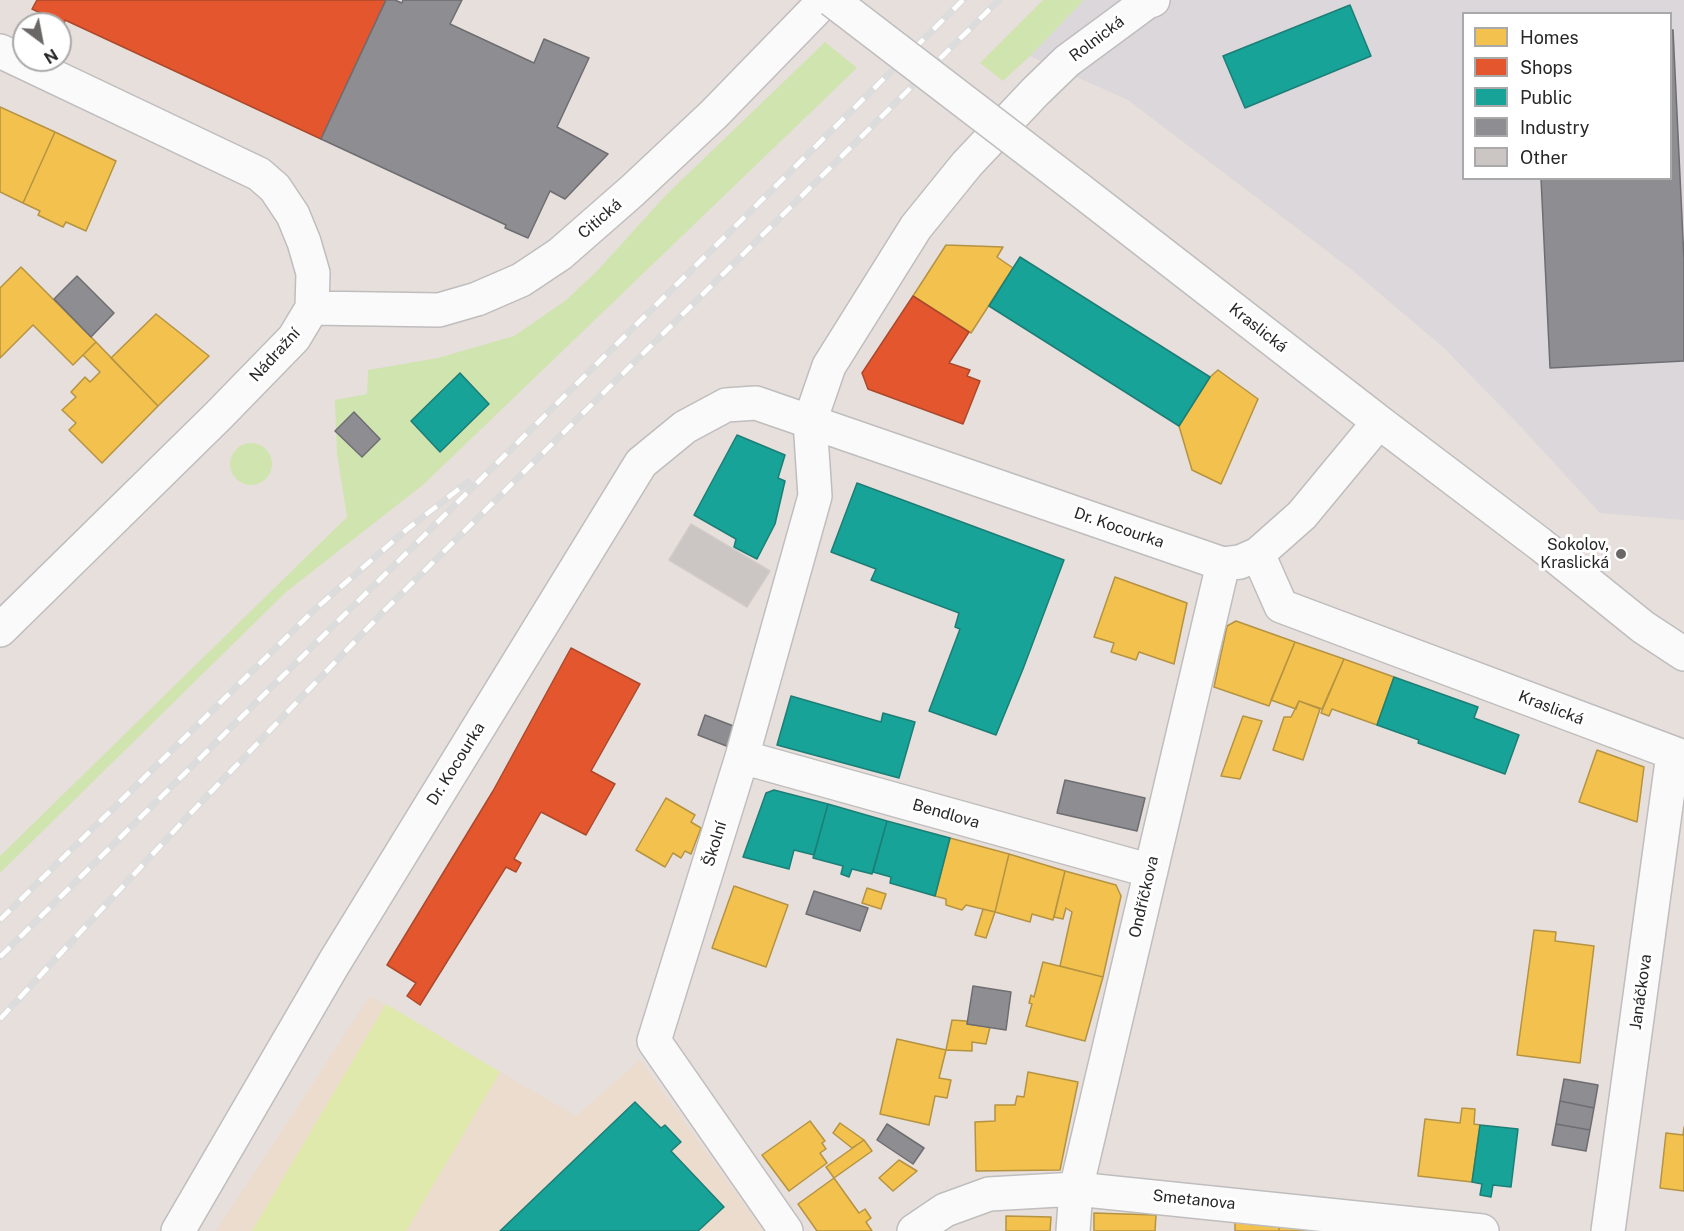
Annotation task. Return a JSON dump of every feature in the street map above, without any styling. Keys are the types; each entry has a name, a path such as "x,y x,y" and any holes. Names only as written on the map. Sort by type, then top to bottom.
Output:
{"street":[{"name":"Citická","path":"312,308 439,310 477,299 521,280 560,254 632,191 714,114 825,0"},
{"name":"Kraslická","path":"832,0 1540,544 1643,627 1684,654"},
{"name":"Rolnická","path":"810,421 829,366 916,227 967,164 1067,61 1147,2 1153,0"},
{"name":"Nádražní","path":"0,51 259,174 275,188 294,215 313,273 312,308 294,338 219,416 0,630"},
{"name":"Dr. Kocourka","path":"178,1231 334,963 641,463 685,427 726,405 756,403 1223,564"},
{"name":"Školní","path":"786,1231 654,1041 742,757 815,496 810,421"},
{"path":"1223,564 1240,562 1258,554 1302,515 1379,422"},
{"name":"Kraslická","path":"1258,554 1281,606 1679,755"},
{"name":"Ondříčkova","path":"1073,1231 1076,1189 1223,564"},
{"name":"Janáčkova","path":"1608,1231 1679,755"},
{"name":"Bendlova","path":"742,757 1150,871"},
{"name":"Smetanova","path":"914,1231 945,1210 989,1194 1076,1189 1482,1231"}],"shaded area":[{"path":"1084,0 1684,0 1684,520 1600,513 1443,347 1352,270 1128,100 1030,56"},
{"path":"370,996 576,1116 640,1060 763,1231 216,1231"}],"green space":[{"path":"1043,0 1084,0 1003,81 980,63"},
{"path":"825,42 857,68 424,484 286,592 0,873 0,856 347,517 337,454 335,400 367,394 368,370 438,358 514,336 565,301 597,271 666,195"},
{"path":"251,443 259,444 266,449 271,456 271,472 266,479 259,484 251,485 243,484 236,479 231,472 230,464 231,456 236,449 243,444"},
{"path":"386,1004 500,1072 406,1231 252,1231"}],"building: Homes":[{"path":"0,107 55,132 23,203 0,192"},
{"path":"55,132 116,161 86,231 66,222 63,227 38,215 40,211 23,203"},
{"path":"946,245 1003,247 997,257 1013,268 971,333 913,296"},
{"path":"21,267 96,342 73,365 33,325 0,358 0,288"},
{"path":"156,314 209,356 158,406 111,358"},
{"path":"96,342 158,406 102,463 69,430 76,423 62,410 76,397 71,392 85,377 90,382 100,372 83,355"},
{"path":"1218,370 1258,399 1221,484 1192,470 1179,426 1210,377"},
{"path":"1115,577 1187,603 1174,664 1139,652 1136,660 1111,652 1114,643 1094,637"},
{"path":"1236,621 1295,642 1269,706 1214,687 1227,626"},
{"path":"1295,642 1344,659 1322,709 1299,701 1296,709 1271,700"},
{"path":"1344,659 1394,677 1377,725 1332,709 1329,716 1321,713"},
{"path":"1299,701 1320,709 1303,760 1273,750 1284,717 1291,717"},
{"path":"1243,716 1262,721 1240,779 1221,776"},
{"path":"1597,750 1644,767 1637,822 1579,802"},
{"path":"666,798 695,815 691,822 701,828 691,854 685,851 681,858 673,853 665,867 636,850"},
{"path":"950,838 1009,854 995,912 966,905 962,910 946,905 946,899 935,896"},
{"path":"1009,854 1065,871 1053,920 1032,914 1030,922 995,912"},
{"path":"1065,871 1116,885 1121,896 1103,977 1060,966 1072,912 1066,908 1063,919 1054,917"},
{"path":"734,886 788,905 766,967 712,948"},
{"path":"867,888 886,894 881,909 862,903"},
{"path":"983,909 995,912 986,938 975,935"},
{"path":"1534,930 1556,932 1555,941 1594,946 1580,1063 1517,1055"},
{"path":"1043,962 1103,977 1085,1041 1026,1026 1032,1004 1029,1003 1031,995 1034,997"},
{"path":"952,1020 990,1027 986,1044 972,1042 972,1051 946,1050"},
{"path":"897,1039 946,1050 939,1078 951,1080 947,1098 935,1096 929,1125 880,1114"},
{"path":"1028,1072 1078,1082 1060,1170 976,1171 975,1122 995,1121 995,1105 1015,1105 1017,1096 1024,1097"},
{"path":"1462,1108 1475,1109 1474,1124 1480,1125 1472,1182 1418,1176 1425,1119 1460,1123"},
{"path":"810,1121 825,1141 822,1143 826,1149 820,1153 827,1163 789,1191 762,1155"},
{"path":"840,1123 864,1140 852,1148 833,1133"},
{"path":"1684,1127 1684,1191 1660,1188 1666,1133 1683,1135"},
{"path":"864,1140 872,1151 834,1178 826,1167"},
{"path":"899,1160 917,1171 893,1191 879,1178"},
{"path":"834,1178 859,1213 865,1209 871,1218 866,1222 872,1231 817,1231 798,1204"},
{"path":"1094,1213 1156,1215 1155,1231 1094,1231"},
{"path":"1006,1216 1051,1217 1050,1231 1006,1231"},
{"path":"1235,1218 1279,1220 1279,1231 1235,1231"},
{"path":"1279,1220 1326,1231 1279,1231"}],"building: Shops":[{"path":"37,0 386,0 321,139 72,23 72,12 38,12 32,9"},
{"path":"913,296 969,332 949,363 970,370 967,376 980,381 963,424 868,389 862,373"},
{"path":"571,648 640,684 591,771 615,784 586,835 541,812 514,859 521,863 516,872 506,867 420,1005 407,996 416,983 387,965 493,791"}],"building: Public":[{"path":"1350,5 1371,56 1245,108 1223,56"},
{"path":"1020,257 1210,377 1179,426 989,306"},
{"path":"460,373 489,404 440,452 411,421"},
{"path":"737,435 785,455 778,478 785,481 775,524 757,559 734,547 736,539 694,515"},
{"path":"857,483 1064,560 996,735 929,711 960,629 955,627 959,613 871,580 876,569 831,552"},
{"path":"1394,677 1478,707 1474,718 1519,735 1505,774 1418,743 1419,740 1377,725"},
{"path":"791,696 881,722 883,713 915,722 899,778 777,745"},
{"path":"774,790 828,804 814,855 794,850 789,869 743,857 766,793"},
{"path":"828,804 887,821 872,874 852,869 849,877 841,874 843,866 813,858"},
{"path":"887,821 950,838 935,896 890,883 891,877 873,872"},
{"path":"635,1102 661,1128 665,1125 681,1142 671,1151 724,1207 698,1231 500,1231"},
{"path":"1480,1125 1518,1129 1511,1187 1493,1185 1491,1197 1480,1195 1482,1184 1472,1182"}],"building: Industry":[{"path":"386,0 402,3 403,0 462,0 450,24 534,63 544,39 589,58 557,127 608,154 565,199 550,191 528,238 505,228 506,225 321,139"},
{"path":"1673,30 1684,260 1684,361 1550,368 1541,180 1672,180"},
{"path":"77,276 114,313 91,337 54,299"},
{"path":"354,412 380,439 362,457 335,431"},
{"path":"705,715 736,727 729,747 698,735"},
{"path":"1065,780 1145,798 1137,831 1057,813"},
{"path":"814,891 868,908 860,931 806,914"},
{"path":"973,986 1011,992 1006,1030 967,1024"},
{"path":"1564,1079 1598,1085 1594,1108 1560,1101"},
{"path":"1560,1101 1594,1108 1590,1130 1556,1124"},
{"path":"887,1124 924,1148 913,1164 877,1140"},
{"path":"1556,1124 1590,1130 1586,1151 1552,1145"}],"building: Other":[{"path":"691,524 770,571 747,607 669,560"}],"railway":[{"path":"0,957 963,0"},
{"path":"0,1019 187,817 384,611 999,0"},
{"path":"0,920 313,611 406,530 468,482"}],"place":[{"name":"Sokolov, Kraslická","path":"1621,554"}]}
